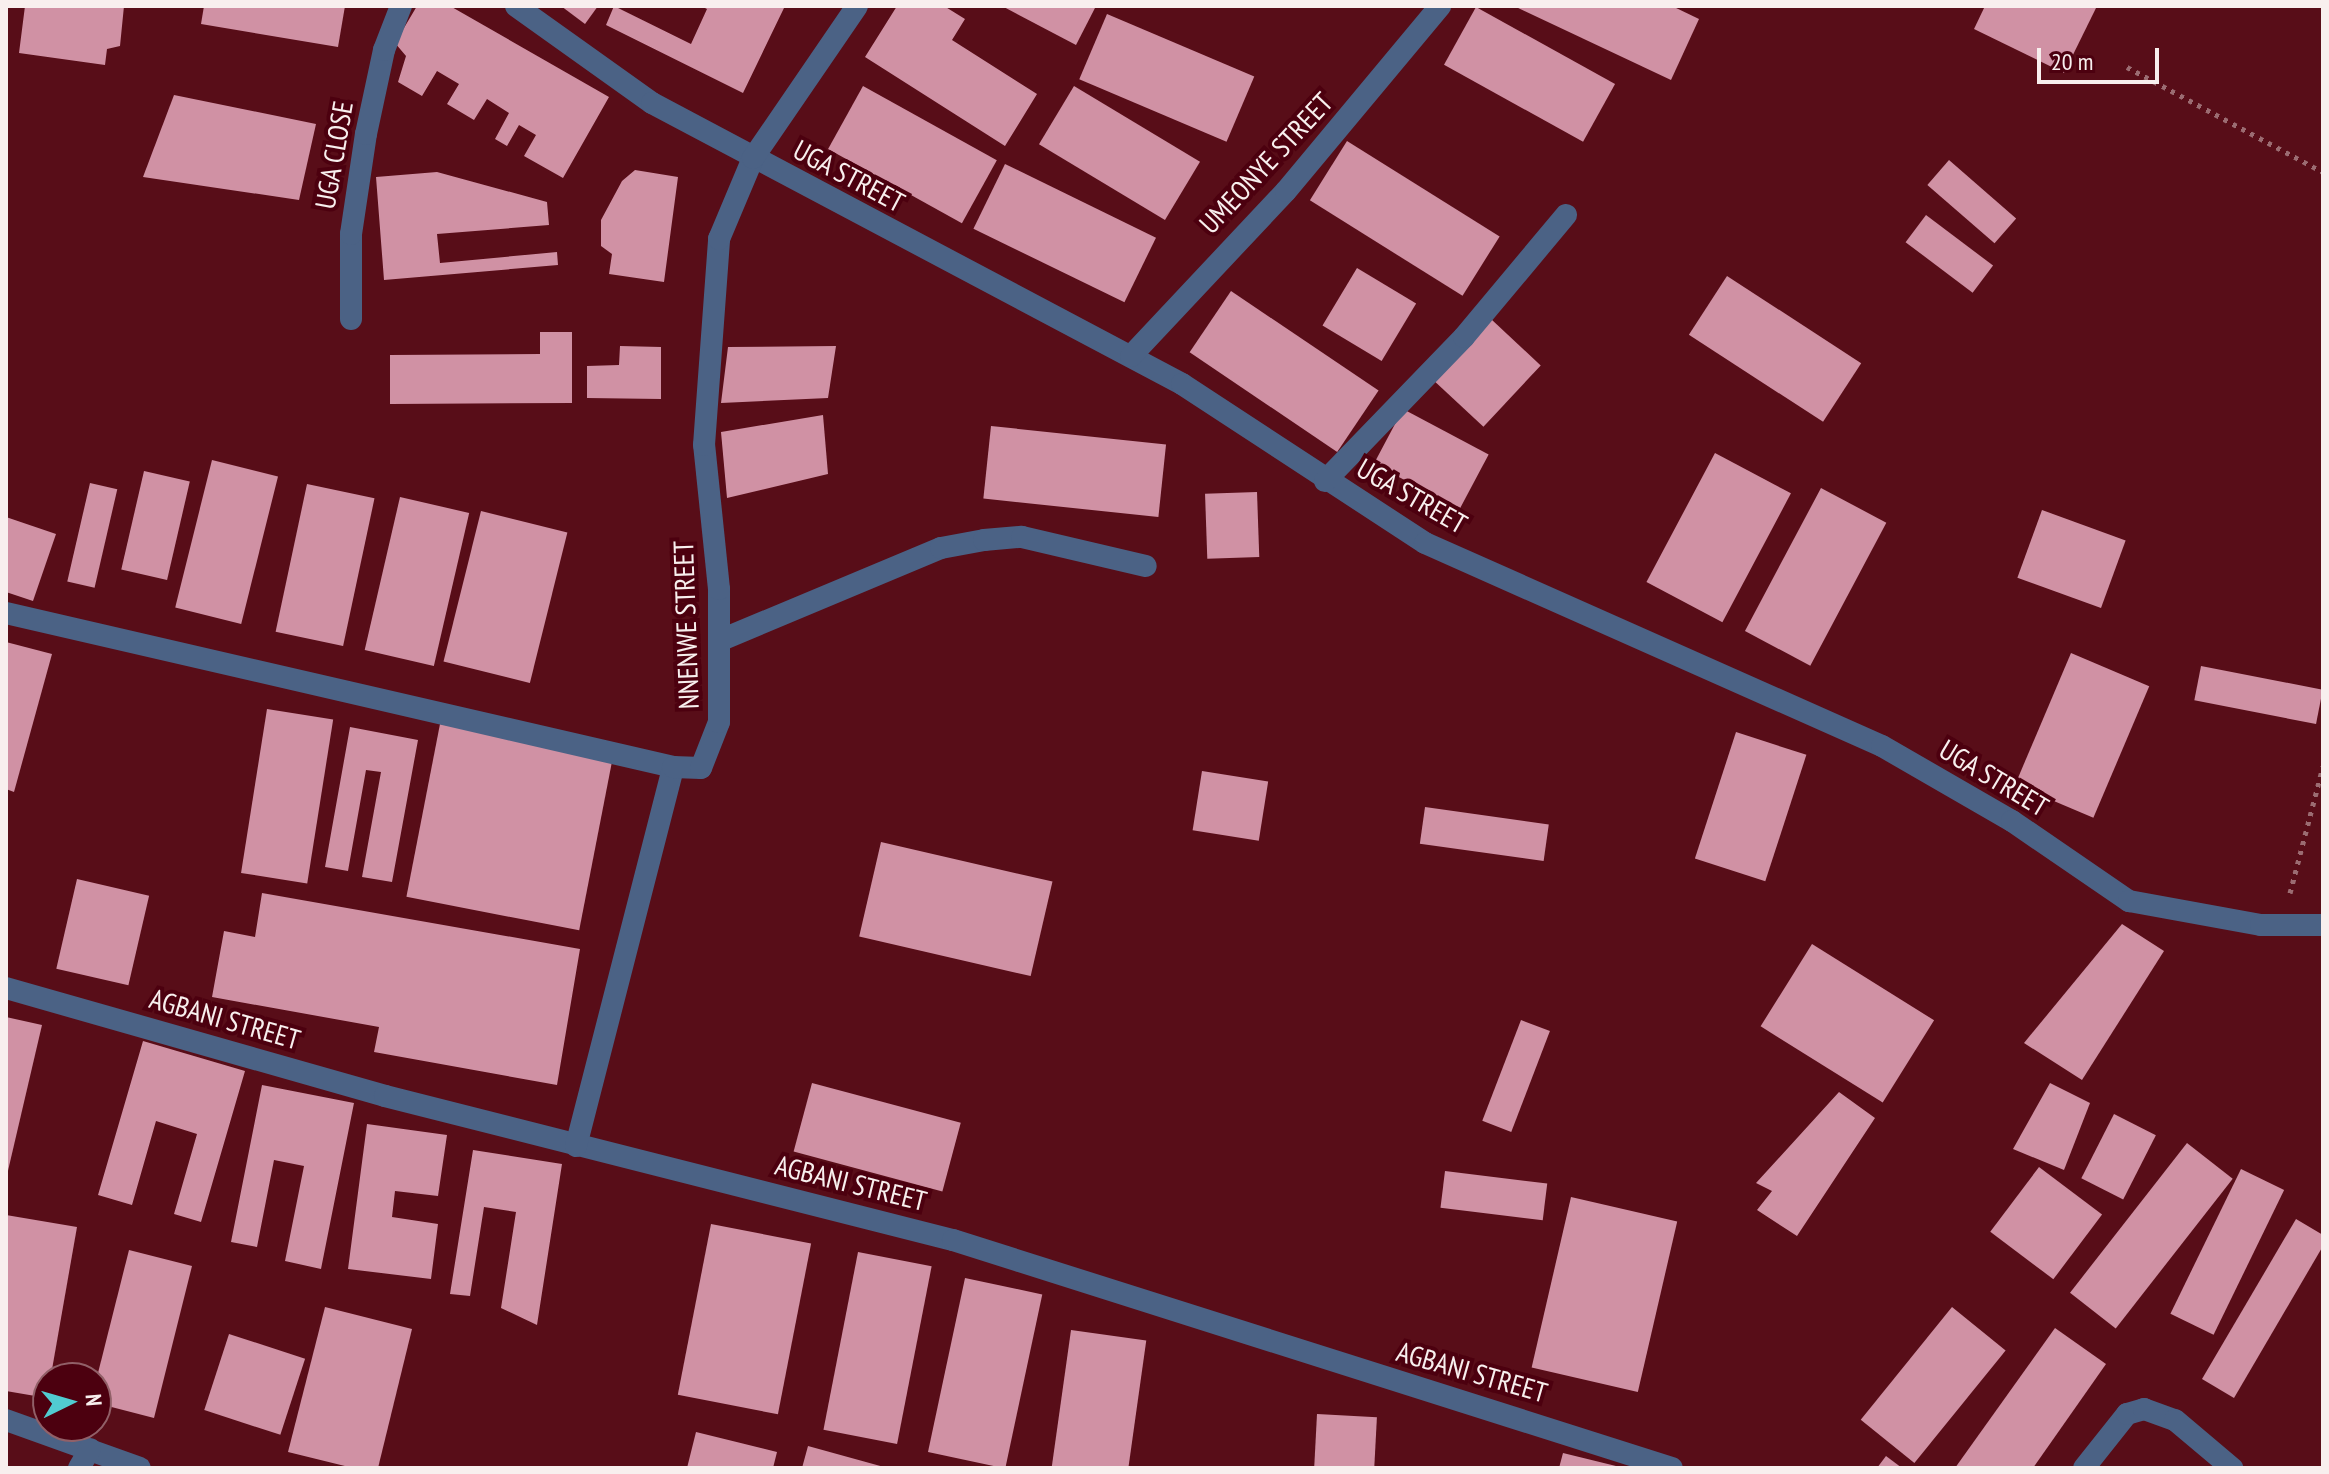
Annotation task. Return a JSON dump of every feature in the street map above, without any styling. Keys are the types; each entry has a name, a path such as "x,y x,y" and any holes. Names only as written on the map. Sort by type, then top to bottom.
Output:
{"street":[{"name":"UGA CLOSE","path":"351,319 351,234 366,134 384,50 401,6"},
{"name":"UGA STREET","path":"516,6 652,103 1131,356 1251,426 1325,481 1425,543 1882,746 2012,821 2129,901 2182,914 2284,925 2323,925"},
{"name":"NNENWE STREET","path":"673,767 701,768 709,758 719,722 721,640 704,445 719,239 753,158 857,6"},
{"name":"UMEONYE STREET","path":"1131,356 1286,191 1440,6"},
{"path":"1325,481 1464,337 1566,215"},
{"path":"721,640 941,548 984,540 1022,537 1146,566"},
{"path":"6,613 673,767 576,1146"},
{"name":"AGBANI STREET","path":"6,988 576,1146 953,1240 1672,1468"},
{"path":"2084,1468 2127,1414 2144,1409 2175,1420 2232,1468"},
{"path":"6,1420 84,1459 140,1468"}],"path":[{"path":"2127,67 2323,172"},
{"path":"2284,925 2323,766"}],"building":[{"path":"25,6 124,6 120,46 107,49 105,65 19,53"},
{"path":"204,6 345,6 338,47 201,24"},
{"path":"417,6 450,6 609,97 563,178 524,156 536,135 519,125 507,146 495,139 509,113 487,99 474,120 447,104 459,84 437,71 422,96 398,82 406,56 395,43"},
{"path":"561,6 598,6 585,24"},
{"path":"614,6 691,44 707,9 701,6 784,8 743,93 606,25"},
{"path":"897,6 944,6 965,19 952,40 1037,94 1005,146 865,57"},
{"path":"1002,6 1096,6 1076,45"},
{"path":"1514,6 1672,6 1699,19 1671,80"},
{"path":"1985,6 2097,6 2064,73 1974,29"},
{"path":"1476,7 1615,84 1583,142 1444,65"},
{"path":"1107,14 1254,77 1227,142 1079,79"},
{"path":"863,86 997,160 962,223 828,149"},
{"path":"1074,86 1200,162 1165,220 1039,144"},
{"path":"174,95 316,124 299,200 143,177"},
{"path":"1347,141 1500,236 1463,296 1310,200"},
{"path":"1949,160 2016,218 1995,243 1927,185"},
{"path":"1005,164 1156,238 1124,302 973,229"},
{"path":"635,170 678,177 664,282 609,274 612,254 601,246 601,220 622,181"},
{"path":"437,172 547,202 549,225 437,234 440,263 557,252 558,265 384,280 376,177"},
{"path":"1926,215 1993,266 1973,293 1906,242"},
{"path":"1357,268 1416,304 1382,361 1322,325"},
{"path":"1727,276 1861,363 1823,422 1689,335"},
{"path":"1231,291 1379,391 1337,452 1190,352"},
{"path":"1491,319 1541,365 1483,427 1434,380"},
{"path":"540,332 572,332 572,403 390,404 390,355 540,354"},
{"path":"620,346 661,347 661,399 587,398 587,366 619,365"},
{"path":"836,346 828,398 721,403 728,347"},
{"path":"1403,409 1489,455 1460,509 1374,464"},
{"path":"823,415 828,474 727,498 721,432"},
{"path":"991,426 1166,444 1158,517 983,499"},
{"path":"1715,453 1791,493 1722,622 1646,582"},
{"path":"212,460 278,476 241,624 175,607"},
{"path":"144,471 190,482 167,580 121,569"},
{"path":"90,483 117,489 95,588 67,581"},
{"path":"307,484 374,498 343,646 276,632"},
{"path":"1821,488 1886,523 1810,666 1745,631"},
{"path":"1257,492 1259,557 1207,559 1205,494"},
{"path":"400,497 469,513 434,666 365,650"},
{"path":"2042,510 2126,540 2101,608 2017,578"},
{"path":"481,511 567,533 530,683 444,661"},
{"path":"6,517 56,534 33,601 6,592"},
{"path":"6,642 52,654 14,792 6,789"},
{"path":"2071,653 2149,686 2093,818 2015,785"},
{"path":"2201,666 2323,690 2316,724 2194,700"},
{"path":"267,709 333,719 307,883 241,873"},
{"path":"440,724 613,758 579,930 406,897"},
{"path":"350,727 418,740 392,882 362,877 381,772 366,770 348,871 325,867"},
{"path":"1736,732 1806,755 1765,881 1695,858"},
{"path":"1202,771 1268,781 1259,841 1193,830"},
{"path":"1425,807 1549,824 1544,861 1420,844"},
{"path":"881,842 1052,882 1031,976 859,937"},
{"path":"77,879 149,896 128,985 56,969"},
{"path":"262,893 580,949 557,1085 374,1052 379,1027 212,997 224,931 255,937"},
{"path":"2122,924 2164,951 2082,1080 2024,1043"},
{"path":"1812,944 1934,1020 1883,1103 1761,1026"},
{"path":"6,1017 42,1025 7,1175 6,1175"},
{"path":"1521,1020 1550,1031 1511,1132 1482,1121"},
{"path":"143,1041 245,1071 201,1222 174,1214 197,1134 156,1121 132,1205 98,1195"},
{"path":"812,1083 961,1123 942,1191 794,1152"},
{"path":"2050,1083 2090,1103 2064,1170 2013,1149"},
{"path":"262,1085 354,1103 321,1269 285,1261 304,1166 274,1160 257,1247 231,1242"},
{"path":"1839,1092 1875,1118 1797,1236 1757,1210 1772,1191 1756,1183"},
{"path":"2114,1114 2156,1135 2123,1199 2081,1178"},
{"path":"367,1124 447,1135 438,1196 395,1191 392,1217 438,1224 431,1279 348,1269"},
{"path":"2187,1143 2233,1179 2116,1328 2070,1293"},
{"path":"473,1150 562,1164 537,1325 501,1308 516,1212 484,1207 470,1296 450,1294"},
{"path":"2039,1167 2102,1215 2053,1279 1990,1232"},
{"path":"2241,1169 2284,1190 2214,1335 2170,1314"},
{"path":"1445,1171 1547,1184 1543,1220 1440,1208"},
{"path":"1571,1197 1677,1222 1638,1392 1532,1368"},
{"path":"6,1215 77,1227 53,1362 32,1362 32,1395 6,1391"},
{"path":"2296,1219 2323,1235 2323,1246 2234,1398 2202,1379"},
{"path":"711,1224 811,1243 778,1414 678,1395"},
{"path":"129,1250 192,1266 154,1418 112,1407 112,1362 101,1362"},
{"path":"858,1252 932,1266 897,1444 823,1430"},
{"path":"965,1278 1042,1294 1005,1468 928,1452"},
{"path":"325,1307 412,1329 378,1468 353,1468 288,1452"},
{"path":"1952,1307 2006,1350 1914,1463 1861,1420"},
{"path":"2055,1328 2106,1364 2033,1468 1955,1468"},
{"path":"1071,1330 1146,1341 1128,1468 1052,1468"},
{"path":"229,1334 305,1359 280,1435 204,1410"},
{"path":"1317,1414 1377,1417 1374,1468 1314,1468"},
{"path":"696,1432 777,1452 773,1468 687,1468"},
{"path":"808,1446 884,1467 884,1468 802,1468"},
{"path":"1563,1453 1620,1467 1620,1468 1559,1468"},
{"path":"1886,1456 1902,1468 1877,1468"}]}
